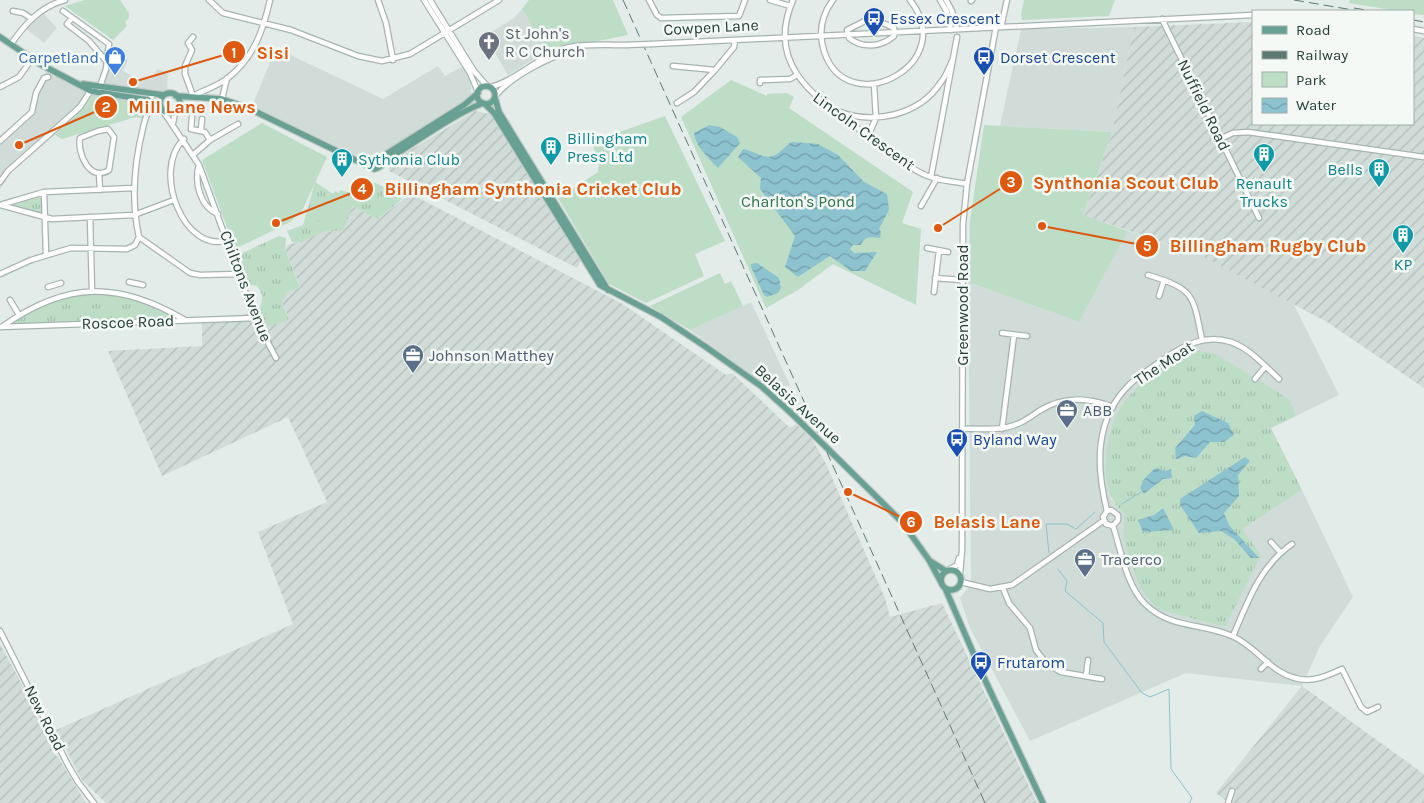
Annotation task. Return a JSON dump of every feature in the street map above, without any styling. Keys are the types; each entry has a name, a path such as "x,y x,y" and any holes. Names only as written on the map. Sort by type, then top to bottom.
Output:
{"main road":[{"path":"0,37 32,59 95,89 152,97 170,93 176,96 222,100 248,108 365,164 378,168 388,159 444,124 495,97"},
{"path":"365,164 372,163 464,105 482,88 488,86 495,97 499,112 569,230"},
{"path":"478,93 478,99 494,113 609,290"},
{"path":"162,109 160,100 164,95"},
{"path":"176,96 179,106"},
{"path":"152,97 162,109 169,113 175,112 179,106 192,96"},
{"name":"Belasis Avenue","path":"569,230 600,285 661,317 761,386 888,506 929,560 944,586 1043,803"},
{"name":"Belasis Avenue","path":"929,560 948,570"},
{"path":"955,611 953,596 960,585 960,574 948,570 942,577 944,586 952,590 960,585"}],"street":[{"path":"10,44 44,4 66,0"},
{"path":"209,0 223,12 310,36 371,59 393,60 410,54 499,0"},
{"path":"192,38 188,43 192,50 186,66 186,74 192,96 227,78 253,49 265,23 270,0"},
{"path":"378,0 386,23 393,60"},
{"path":"424,0 474,71 488,86"},
{"path":"430,0 470,73 478,93"},
{"path":"649,0 657,15 661,18 739,16 745,0"},
{"path":"770,0 790,6"},
{"name":"Lincoln Crescent","path":"793,0 787,18 786,38 788,53 797,75 814,96 923,174 967,184"},
{"path":"833,0 822,20 821,36 825,54 836,70 854,81 874,84 891,80 910,66 921,46 923,31 918,12 910,0"},
{"path":"940,0 947,12 951,30"},
{"path":"946,0 952,11 957,29"},
{"path":"999,27 1007,0"},
{"path":"12,10 23,13 32,19"},
{"path":"0,182 8,171 80,107 95,89 107,62 109,44 63,11"},
{"name":"Cowpen Lane","path":"488,86 500,84 535,65 576,48 1252,15"},
{"path":"72,18 68,24 89,41 107,62"},
{"name":"Nuffield Road","path":"1162,19 1259,218"},
{"path":"847,35 847,30 867,20 886,23 894,28 895,32"},
{"path":"78,32 83,26"},
{"name":"Greenwood Road","path":"960,574 962,241 967,184 999,27"},
{"name":"Cowpen Lane","path":"847,35 853,42 871,46 890,40 895,32"},
{"path":"931,177 957,37"},
{"path":"676,103 694,92 715,70 734,47 735,40"},
{"path":"0,87 19,77 32,59"},
{"path":"831,108 846,115 876,118 892,116 921,102 941,83 952,61"},
{"name":"Cowpen Lane","path":"495,97 504,87 535,65"},
{"path":"674,66 715,70"},
{"path":"760,84 760,80 790,79 797,75"},
{"path":"0,141 32,112 36,93 44,78 48,77"},
{"path":"222,100 227,78"},
{"path":"941,83 948,86"},
{"path":"868,136 876,118 874,84"},
{"path":"0,274 46,254 71,248 127,249 135,245 139,237 134,215 133,188 142,131 152,97"},
{"name":"Chiltons Avenue","path":"162,109 194,154 228,240 255,318 276,358"},
{"path":"173,123 175,112"},
{"path":"192,117 191,128 201,130 210,140"},
{"path":"201,130 202,119"},
{"path":"226,123 229,129"},
{"path":"194,154 210,140 238,124"},
{"path":"108,129 114,137 109,170 99,174 91,172 87,168 80,140 83,136 108,129"},
{"path":"1220,139 1233,133 1248,132 1424,157"},
{"path":"184,139 174,154 170,171 174,200 185,220 202,236 217,242 228,240"},
{"name":"Chiltons Avenue","path":"199,165 197,180 199,191 208,207 218,214"},
{"path":"99,174 100,190"},
{"path":"921,206 937,178"},
{"path":"0,205 44,192 133,188"},
{"path":"44,192 46,254"},
{"path":"0,205 45,218 90,217 134,215 174,200"},
{"path":"90,217 92,290"},
{"path":"139,237 190,273 200,275 239,274"},
{"path":"927,248 948,252"},
{"path":"934,292 940,251"},
{"path":"1148,275 1177,284 1190,295 1196,310 1202,340"},
{"path":"935,278 962,280"},
{"path":"1159,296 1164,280"},
{"path":"129,282 143,285"},
{"path":"48,287 61,283"},
{"path":"134,296 137,284"},
{"path":"54,286 60,297"},
{"path":"1,327 42,302 92,290 134,296 164,308 186,320"},
{"path":"8,308 12,302 19,315"},
{"name":"Roscoe Road","path":"1,327 255,318"},
{"path":"1002,333 1027,336"},
{"path":"1002,429 1014,335"},
{"name":"The Moat","path":"1279,379 1241,347 1232,342 1216,339 1202,340 1181,348 1130,384 1113,407 1104,427 1098,451 1100,482 1107,511 1115,512 1118,515 1118,520 1113,526 1132,584 1143,602 1158,615 1178,624 1214,630 1233,636 1251,647 1282,673 1295,678 1310,680 1342,669 1361,707 1367,712 1378,707"},
{"path":"1255,380 1265,367"},
{"path":"962,429 1002,429 1022,423 1046,407 1065,400 1089,399 1113,407"},
{"path":"960,585 990,589 1003,588 1018,582 1103,521 1104,514 1107,511"},
{"path":"1103,521 1109,526 1113,526"},
{"path":"1271,542 1280,552"},
{"path":"1233,636 1259,577 1280,552 1292,544"},
{"path":"948,570 956,565 961,555"},
{"path":"1003,588 1009,603 1030,628 1034,645 1042,658 1061,672 1102,679"},
{"name":"New Road","path":"0,631 68,765 94,803"},
{"path":"1086,676 1088,660"},
{"path":"1261,669 1268,662"},
{"path":"1228,803 1232,791"}],"shaded area":[{"path":"522,9 547,51 508,75 485,36 514,18"},
{"path":"40,10 57,28 44,43 24,27"},
{"path":"1252,22 1252,125 1414,125 1414,36 1424,38 1424,388 1327,322 1200,255 1083,215 1112,132 1134,27"},
{"path":"1134,27 1112,132 1000,126 1021,29"},
{"path":"276,48 383,99 438,66 445,76 463,66 471,85 471,97 368,162 252,106"},
{"path":"108,54 128,60 123,71 137,79 151,79 157,69 168,72 167,94 162,97 160,103 149,105 93,95 86,106 10,173 0,190 0,141 32,112 47,68 79,83 99,88"},
{"path":"475,111 490,114 581,261 577,268 389,171 389,163"},
{"path":"411,194 621,303 726,375 732,373 790,428 796,424 812,439 826,464 885,598 890,617 942,603 1037,803 106,803 82,780 56,730 293,624 258,532 327,502 288,417 162,476 108,351 202,346 202,323 223,323 224,316 249,314 259,310 268,327 289,318 282,303 287,292 300,287 285,249 286,246 323,232 344,230 352,206 377,219"},
{"path":"1128,231 1200,255 1293,303 1339,395 1296,416 1290,400 1110,498 1124,514 1123,539 1141,588 1157,609 1241,529 1302,490 1353,597 1320,646 1302,686 1186,673 1030,741 970,628 960,598 971,584 968,282 1079,322"},
{"path":"751,302 790,385 775,392 690,330"},
{"path":"0,644 24,688 54,754 58,757 86,803 0,803"},
{"path":"1302,686 1424,774 1424,803 1229,803 1216,793"}],"green space":[{"path":"85,0 120,0 129,13 129,18 125,22 127,26 113,40 65,6"},
{"path":"529,0 613,0 628,35 547,51 522,9"},
{"path":"1024,0 1115,0 1109,16 1022,20 1021,14"},
{"path":"1350,0 1424,0 1424,15 1414,14 1414,10 1392,10 1349,3"},
{"name":"Charlton's Pond","path":"731,80 767,96 767,94 787,93 794,97 789,108 913,192 902,223 921,229 916,305 833,264 798,290 766,308 681,117"},
{"path":"93,95 149,105 143,119 136,117 62,139 55,135 86,106"},
{"path":"665,116 725,241 695,254 704,276 646,303 609,284 558,198 598,172 599,161 591,142"},
{"path":"262,123 327,157 302,211 290,222 235,249 202,160"},
{"path":"984,125 1112,132 1083,215 1128,231 1079,322 968,282 970,221"},
{"path":"369,180 403,196 400,201 377,219 352,206 344,230 323,232 301,242 292,242 287,231 303,225 315,182 333,194 335,191 339,193 340,190 354,194 356,191 362,193"},
{"path":"37,196 42,199 42,213 8,205"},
{"path":"324,197 344,207 334,228 314,218"},
{"path":"279,236 286,238 285,249 300,288 287,292 282,303 289,319 268,327 259,310 262,300 261,292 257,286 247,284 238,255"},
{"path":"720,273 725,284 731,281 743,306 690,330 650,306"},
{"path":"84,293 122,296 144,302 179,319 8,325 47,303"},
{"path":"1188,349 1216,354 1290,400 1296,416 1271,428 1302,490 1242,529 1261,555 1225,627 1157,609 1140,588 1123,539 1124,514 1111,496 1106,477 1108,440 1121,407 1143,383"}],"water":[{"name":"Charlton's Pond","path":"709,125 720,127 737,137 740,143 718,168 700,148 695,138 694,133"},
{"name":"Charlton's Pond","path":"792,142 818,144 838,155 864,182 887,194 889,210 879,229 881,232 880,238 868,238 861,245 853,245 850,249 854,253 877,252 865,271 851,271 830,256 798,277 785,267 795,236 760,189 761,178 738,157 743,149 771,157"},
{"path":"757,263 779,278 781,288 778,293 767,297 764,295 751,267 751,264"},
{"path":"1202,411 1228,423 1234,435 1224,442 1210,442 1196,458 1185,456 1176,459 1175,448 1195,425 1194,416"},
{"path":"1245,457 1250,461 1238,475 1239,496 1224,513 1229,525 1259,558 1251,558 1234,539 1221,531 1199,533 1180,505 1180,499"},
{"path":"1155,468 1165,471 1171,469 1172,478 1163,479 1144,494 1140,488 1145,478"},
{"path":"1163,508 1174,530 1143,532 1138,520 1154,515"}],"waterway":[{"path":"1122,504 1141,492"},
{"path":"1049,553 1046,524 1067,524 1076,529 1095,512"},
{"path":"1058,569 1067,581 1065,591 1103,623 1104,642 1142,693 1150,697 1169,689 1171,769 1192,798 1189,803"}],"railway":[{"path":"623,0 985,803"},
{"path":"1294,0 1353,10"},
{"path":"1354,8 1366,10"},
{"path":"1414,20 1424,22"}],"place":[{"name":"Essex Crescent","path":"874,37"},
{"name":"St John's R C Church","path":"489,61"},
{"name":"Carpetland","path":"115,76"},
{"name":"Dorset Crescent","path":"984,76"},
{"name":"Sisi","path":"133,82"},
{"name":"Mill Lane News","path":"19,145"},
{"name":"Billingham Press Ltd","path":"551,166"},
{"name":"Renault Trucks","path":"1264,173"},
{"name":"Sythonia Club","path":"342,178"},
{"name":"Bells","path":"1379,188"},
{"name":"Billingham Synthonia Cricket Club","path":"276,223"},
{"name":"Billingham Rugby Club","path":"1042,226"},
{"name":"Synthonia Scout Club","path":"938,228"},
{"name":"KP","path":"1403,254"},
{"name":"Johnson Matthey","path":"413,374"},
{"name":"ABB","path":"1067,429"},
{"name":"Byland Way","path":"957,458"},
{"name":"Belasis Lane","path":"848,492"},
{"name":"Tracerco","path":"1085,578"},
{"name":"Frutarom","path":"981,681"}]}
